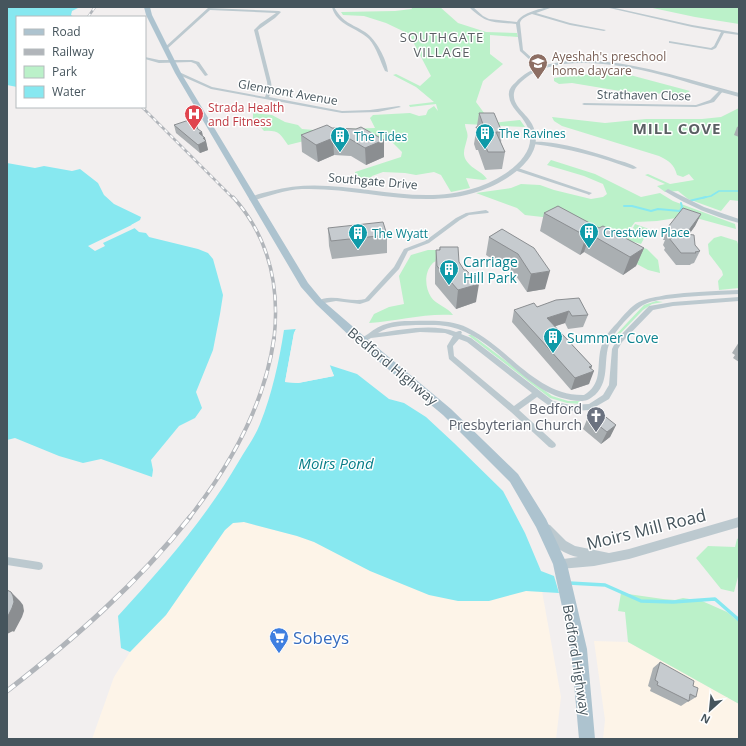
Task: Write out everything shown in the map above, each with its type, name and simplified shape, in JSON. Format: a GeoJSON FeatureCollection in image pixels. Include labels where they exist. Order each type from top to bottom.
{"type":"FeatureCollection","features":[{"type":"Feature","properties":{"kind":"main road","name":"Bedford Highway"},"geometry":{"type":"LineString","coordinates":[[147,7],[149,15],[178,73],[304,285],[319,302],[366,339],[447,412],[514,478],[541,523],[561,570],[579,649],[587,739]]}},
{"type":"Feature","properties":{"kind":"street"},"geometry":{"type":"LineString","coordinates":[[328,7],[333,8],[338,19],[342,22],[363,32],[372,39],[387,71]]}},
{"type":"Feature","properties":{"kind":"street"},"geometry":{"type":"LineString","coordinates":[[471,7],[482,17],[488,20],[518,23]]}},
{"type":"Feature","properties":{"kind":"street"},"geometry":{"type":"LineString","coordinates":[[547,66],[532,60],[521,50],[518,23],[522,18],[532,13],[551,7]]}},
{"type":"Feature","properties":{"kind":"street"},"geometry":{"type":"LineString","coordinates":[[607,7],[723,32],[739,34]]}},
{"type":"Feature","properties":{"kind":"street"},"geometry":{"type":"LineString","coordinates":[[166,48],[209,10],[279,12],[276,16],[259,26],[256,30],[269,82],[270,89],[267,98]]}},
{"type":"Feature","properties":{"kind":"street"},"geometry":{"type":"LineString","coordinates":[[532,13],[570,24],[604,30]]}},
{"type":"Feature","properties":{"kind":"street"},"geometry":{"type":"LineString","coordinates":[[712,49],[715,47],[723,32]]}},
{"type":"Feature","properties":{"kind":"street"},"geometry":{"type":"LineString","coordinates":[[670,42],[712,49],[719,52]]}},
{"type":"Feature","properties":{"kind":"street"},"geometry":{"type":"LineString","coordinates":[[146,58],[157,62],[185,60],[194,62],[200,65],[206,75]]}},
{"type":"Feature","properties":{"kind":"street"},"geometry":{"type":"LineString","coordinates":[[635,168],[586,150],[553,144],[533,143],[533,131],[511,96],[519,81],[527,74],[547,66],[580,61],[621,64],[644,68],[739,95]]}},
{"type":"Feature","properties":{"kind":"street","name":"Glenmont Avenue"},"geometry":{"type":"LineString","coordinates":[[178,73],[211,88],[342,112],[356,113],[386,111],[399,107]]}},
{"type":"Feature","properties":{"kind":"street","name":"Strathaven Close"},"geometry":{"type":"LineString","coordinates":[[584,104],[696,106],[712,101],[721,90]]}},
{"type":"Feature","properties":{"kind":"street","name":"Southgate Drive"},"geometry":{"type":"LineString","coordinates":[[254,202],[272,192],[301,187],[316,187],[390,196],[430,197],[476,190],[492,184],[516,169],[530,151],[533,143]]}},
{"type":"Feature","properties":{"kind":"street"},"geometry":{"type":"LineString","coordinates":[[516,169],[588,193]]}},
{"type":"Feature","properties":{"kind":"street"},"geometry":{"type":"LineString","coordinates":[[668,190],[695,206],[723,217],[739,221]]}},
{"type":"Feature","properties":{"kind":"street"},"geometry":{"type":"LineString","coordinates":[[319,302],[336,299],[360,302],[368,300],[397,268],[406,250],[427,242],[458,219],[468,214],[486,212]]}},
{"type":"Feature","properties":{"kind":"street"},"geometry":{"type":"LineString","coordinates":[[366,339],[379,328],[402,323],[428,322],[450,324],[465,329],[478,336],[544,387],[565,398],[584,398],[594,392],[601,382],[604,346],[609,337],[640,304],[655,298],[739,292]]}},
{"type":"Feature","properties":{"kind":"street"},"geometry":{"type":"LineString","coordinates":[[366,339],[393,332],[434,330],[456,335],[470,340],[551,403],[570,408],[590,406],[606,397],[613,385],[615,349],[619,341],[651,308],[673,304],[739,299]]}},
{"type":"Feature","properties":{"kind":"street"},"geometry":{"type":"LineString","coordinates":[[465,329],[456,335],[450,346],[450,357],[514,410],[552,445]]}},
{"type":"Feature","properties":{"kind":"street"},"geometry":{"type":"LineString","coordinates":[[514,410],[537,393]]}},
{"type":"Feature","properties":{"kind":"street","name":"Moirs Mill Road"},"geometry":{"type":"LineString","coordinates":[[561,570],[660,546],[739,522]]}},
{"type":"Feature","properties":{"kind":"street"},"geometry":{"type":"LineString","coordinates":[[541,523],[562,545],[574,551],[616,557]]}},
{"type":"Feature","properties":{"kind":"street"},"geometry":{"type":"LineString","coordinates":[[7,561],[39,566]]}},
{"type":"Feature","properties":{"kind":"shaded area"},"geometry":{"type":"Polygon","coordinates":[[[244,522],[314,542],[526,591],[542,591],[561,697],[556,739],[92,739],[114,677],[130,652],[166,615],[225,530],[233,523],[244,522]]]}},
{"type":"Feature","properties":{"kind":"shaded area"},"geometry":{"type":"Polygon","coordinates":[[[594,641],[628,642],[739,704],[739,739],[603,739],[605,720],[594,641]]]}},
{"type":"Feature","properties":{"kind":"green space"},"geometry":{"type":"Polygon","coordinates":[[[411,7],[440,7],[458,23],[486,32],[517,33],[518,37],[490,35],[490,54],[503,64],[483,81],[476,102],[493,123],[520,120],[525,127],[465,124],[468,135],[464,152],[465,158],[470,165],[487,179],[466,178],[470,188],[451,192],[441,175],[434,172],[416,175],[383,172],[372,176],[366,184],[355,177],[355,172],[401,157],[402,152],[393,143],[387,140],[362,136],[312,139],[288,145],[276,132],[264,131],[253,118],[253,113],[272,115],[285,122],[298,125],[302,129],[314,130],[375,128],[370,118],[373,115],[410,113],[419,116],[426,115],[428,110],[434,106],[438,111],[436,104],[410,107],[409,105],[434,102],[416,87],[393,75],[396,74],[420,86],[431,76],[409,34],[386,23],[364,16],[343,15],[341,12],[395,11],[412,9],[411,7]]]}},
{"type":"Feature","properties":{"kind":"green space"},"geometry":{"type":"Polygon","coordinates":[[[648,7],[734,7],[739,8],[739,24],[695,17],[648,7]]]}},
{"type":"Feature","properties":{"kind":"green space"},"geometry":{"type":"Polygon","coordinates":[[[596,73],[630,75],[690,91],[686,94],[632,93],[572,83],[559,84],[554,81],[554,78],[596,73]]]}},
{"type":"Feature","properties":{"kind":"green space"},"geometry":{"type":"Polygon","coordinates":[[[739,108],[739,201],[730,200],[721,211],[688,199],[678,191],[665,192],[657,186],[665,184],[645,175],[648,174],[670,184],[694,180],[689,174],[683,177],[677,175],[673,165],[663,158],[562,126],[554,121],[552,117],[605,123],[646,119],[702,119],[721,117],[739,108]]]}},
{"type":"Feature","properties":{"kind":"green space"},"geometry":{"type":"Polygon","coordinates":[[[551,160],[595,174],[641,197],[660,193],[673,201],[735,224],[736,229],[689,216],[657,221],[635,222],[626,234],[625,241],[647,249],[658,260],[660,273],[648,270],[551,218],[525,215],[517,208],[476,193],[511,188],[521,184],[540,185],[591,199],[603,197],[607,194],[603,184],[584,176],[547,165],[551,160]]]}},
{"type":"Feature","properties":{"kind":"green space"},"geometry":{"type":"Polygon","coordinates":[[[635,224],[649,229],[641,244],[627,240],[635,224]]]}},
{"type":"Feature","properties":{"kind":"green space"},"geometry":{"type":"Polygon","coordinates":[[[721,236],[737,241],[739,247],[739,288],[719,290],[718,281],[723,275],[722,271],[709,254],[708,244],[714,238],[721,236]]]}},
{"type":"Feature","properties":{"kind":"green space"},"geometry":{"type":"Polygon","coordinates":[[[428,250],[441,250],[443,258],[433,263],[429,268],[426,280],[429,293],[433,300],[453,315],[422,316],[369,323],[374,314],[389,307],[404,304],[399,276],[411,255],[428,250]]]}},
{"type":"Feature","properties":{"kind":"green space"},"geometry":{"type":"Polygon","coordinates":[[[656,301],[663,302],[652,304],[643,310],[613,341],[610,341],[644,305],[656,301]]]}},
{"type":"Feature","properties":{"kind":"green space"},"geometry":{"type":"Polygon","coordinates":[[[468,335],[472,335],[552,396],[568,401],[580,401],[581,404],[567,403],[550,398],[468,335]]]}},
{"type":"Feature","properties":{"kind":"green space"},"geometry":{"type":"Polygon","coordinates":[[[739,538],[739,573],[734,592],[721,589],[696,558],[708,546],[735,547],[737,539],[739,538]]]}},
{"type":"Feature","properties":{"kind":"green space"},"geometry":{"type":"Polygon","coordinates":[[[621,593],[663,599],[675,600],[683,598],[702,601],[727,612],[739,622],[739,704],[628,642],[625,612],[618,611],[621,593]]]}},
{"type":"Feature","properties":{"kind":"water"},"geometry":{"type":"Polygon","coordinates":[[[7,7],[80,7],[72,11],[71,15],[72,16],[16,16],[16,87],[7,85],[7,7]]]}},
{"type":"Feature","properties":{"kind":"water"},"geometry":{"type":"Polygon","coordinates":[[[7,163],[35,168],[44,166],[72,171],[80,169],[98,183],[104,195],[114,204],[141,217],[140,220],[131,225],[139,232],[146,233],[149,237],[198,249],[208,253],[213,259],[223,295],[213,350],[196,392],[202,408],[195,418],[179,426],[151,460],[153,470],[152,477],[101,459],[83,463],[59,456],[15,438],[7,440],[7,163]]]}},
{"type":"Feature","properties":{"kind":"water","name":"Moirs Pond"},"geometry":{"type":"Polygon","coordinates":[[[296,329],[285,382],[298,383],[334,376],[329,365],[357,374],[389,399],[404,403],[426,417],[503,491],[525,533],[541,571],[554,576],[559,593],[526,591],[489,601],[458,601],[429,595],[370,571],[314,542],[244,522],[233,523],[225,530],[166,615],[130,652],[121,648],[118,616],[183,542],[226,482],[260,424],[275,378],[284,330],[296,329]]]}},
{"type":"Feature","properties":{"kind":"pier"},"geometry":{"type":"Polygon","coordinates":[[[142,220],[135,225],[137,227],[103,243],[105,246],[95,251],[88,246],[142,220]]]}},
{"type":"Feature","properties":{"kind":"pier"},"geometry":{"type":"Polygon","coordinates":[[[296,329],[298,330],[296,333],[287,381],[298,381],[331,375],[327,365],[329,363],[334,376],[298,383],[285,382],[296,329]]]}},
{"type":"Feature","properties":{"kind":"building"},"geometry":{"type":"Polygon","coordinates":[[[479,113],[494,113],[502,132],[496,132],[505,152],[488,152],[476,127],[484,127],[479,113]]]}},
{"type":"Feature","properties":{"kind":"building"},"geometry":{"type":"Polygon","coordinates":[[[192,119],[197,124],[194,126],[202,132],[199,133],[205,138],[203,138],[206,141],[198,145],[174,125],[192,119]]]}},
{"type":"Feature","properties":{"kind":"building"},"geometry":{"type":"Polygon","coordinates":[[[327,125],[332,128],[356,129],[361,127],[384,140],[365,148],[350,139],[333,138],[316,145],[301,135],[327,125]]]}},
{"type":"Feature","properties":{"kind":"building"},"geometry":{"type":"Polygon","coordinates":[[[558,206],[599,228],[603,226],[644,248],[630,257],[590,234],[586,236],[544,213],[558,206]]]}},
{"type":"Feature","properties":{"kind":"building"},"geometry":{"type":"Polygon","coordinates":[[[683,208],[701,214],[686,234],[694,235],[695,245],[700,251],[695,252],[696,253],[681,253],[669,238],[672,238],[668,233],[671,229],[668,227],[683,208]]]}},
{"type":"Feature","properties":{"kind":"building"},"geometry":{"type":"Polygon","coordinates":[[[383,222],[387,235],[331,241],[328,228],[383,222]]]}},
{"type":"Feature","properties":{"kind":"building"},"geometry":{"type":"Polygon","coordinates":[[[502,229],[534,248],[550,271],[531,274],[518,254],[489,237],[502,229]]]}},
{"type":"Feature","properties":{"kind":"building"},"geometry":{"type":"Polygon","coordinates":[[[440,247],[458,247],[459,262],[464,270],[466,270],[479,284],[458,290],[437,266],[436,250],[440,250],[440,247]]]}},
{"type":"Feature","properties":{"kind":"building"},"geometry":{"type":"Polygon","coordinates":[[[579,298],[588,315],[572,316],[569,311],[547,318],[592,366],[589,367],[594,371],[575,378],[514,310],[534,303],[537,307],[556,300],[579,298]]]}},
{"type":"Feature","properties":{"kind":"building"},"geometry":{"type":"Polygon","coordinates":[[[597,410],[616,425],[607,432],[588,417],[597,410]]]}},
{"type":"Feature","properties":{"kind":"building"},"geometry":{"type":"Polygon","coordinates":[[[7,590],[11,592],[14,602],[7,618],[7,590]]]}},
{"type":"Feature","properties":{"kind":"building"},"geometry":{"type":"Polygon","coordinates":[[[660,662],[694,681],[693,686],[698,688],[696,697],[690,694],[689,701],[657,685],[658,682],[655,680],[660,662]]]}},
{"type":"Feature","properties":{"kind":"waterway"},"geometry":{"type":"LineString","coordinates":[[702,198],[711,196],[719,191],[739,191]]}},
{"type":"Feature","properties":{"kind":"waterway"},"geometry":{"type":"LineString","coordinates":[[689,201],[706,197]]}},
{"type":"Feature","properties":{"kind":"waterway"},"geometry":{"type":"LineString","coordinates":[[624,206],[632,206],[651,211],[658,209],[680,211],[682,207],[681,203]]}},
{"type":"Feature","properties":{"kind":"waterway"},"geometry":{"type":"LineString","coordinates":[[569,583],[605,585],[641,601],[673,602],[715,599],[739,620]]}},
{"type":"Feature","properties":{"kind":"railway"},"geometry":{"type":"LineString","coordinates":[[89,16],[95,7]]}},
{"type":"Feature","properties":{"kind":"railway"},"geometry":{"type":"LineString","coordinates":[[143,108],[233,198]]}},
{"type":"Feature","properties":{"kind":"railway"},"geometry":{"type":"LineString","coordinates":[[233,197],[245,212],[255,229],[269,263],[275,300],[274,339]]}},
{"type":"Feature","properties":{"kind":"railway"},"geometry":{"type":"LineString","coordinates":[[189,518],[232,456],[244,433],[263,387],[274,338]]}},
{"type":"Feature","properties":{"kind":"railway"},"geometry":{"type":"LineString","coordinates":[[7,691],[104,610],[170,542],[190,517]]}},
{"type":"Feature","properties":{"kind":"place","name":"Ayeshah's preschool home daycare"},"geometry":{"type":"Point","coordinates":[538,80]}},
{"type":"Feature","properties":{"kind":"place","name":"Strada Health and Fitness"},"geometry":{"type":"Point","coordinates":[194,131]}},
{"type":"Feature","properties":{"kind":"place","name":"The Ravines"},"geometry":{"type":"Point","coordinates":[485,150]}},
{"type":"Feature","properties":{"kind":"place","name":"The Tides"},"geometry":{"type":"Point","coordinates":[340,153]}},
{"type":"Feature","properties":{"kind":"place","name":"Crestview Place"},"geometry":{"type":"Point","coordinates":[589,249]}},
{"type":"Feature","properties":{"kind":"place","name":"The Wyatt"},"geometry":{"type":"Point","coordinates":[358,250]}},
{"type":"Feature","properties":{"kind":"place","name":"Carriage Hill Park"},"geometry":{"type":"Point","coordinates":[449,286]}},
{"type":"Feature","properties":{"kind":"place","name":"Summer Cove"},"geometry":{"type":"Point","coordinates":[553,354]}},
{"type":"Feature","properties":{"kind":"place","name":"Bedford Presbyterian Church"},"geometry":{"type":"Point","coordinates":[596,433]}},
{"type":"Feature","properties":{"kind":"place","name":"Sobeys"},"geometry":{"type":"Point","coordinates":[279,654]}},
{"type":"Feature","properties":{"kind":"district","name":"SOUTHGATE VILLAGE"},"geometry":{"type":"Point","coordinates":[442,44]}},
{"type":"Feature","properties":{"kind":"district","name":"MILL COVE"},"geometry":{"type":"Point","coordinates":[677,128]}}]}
